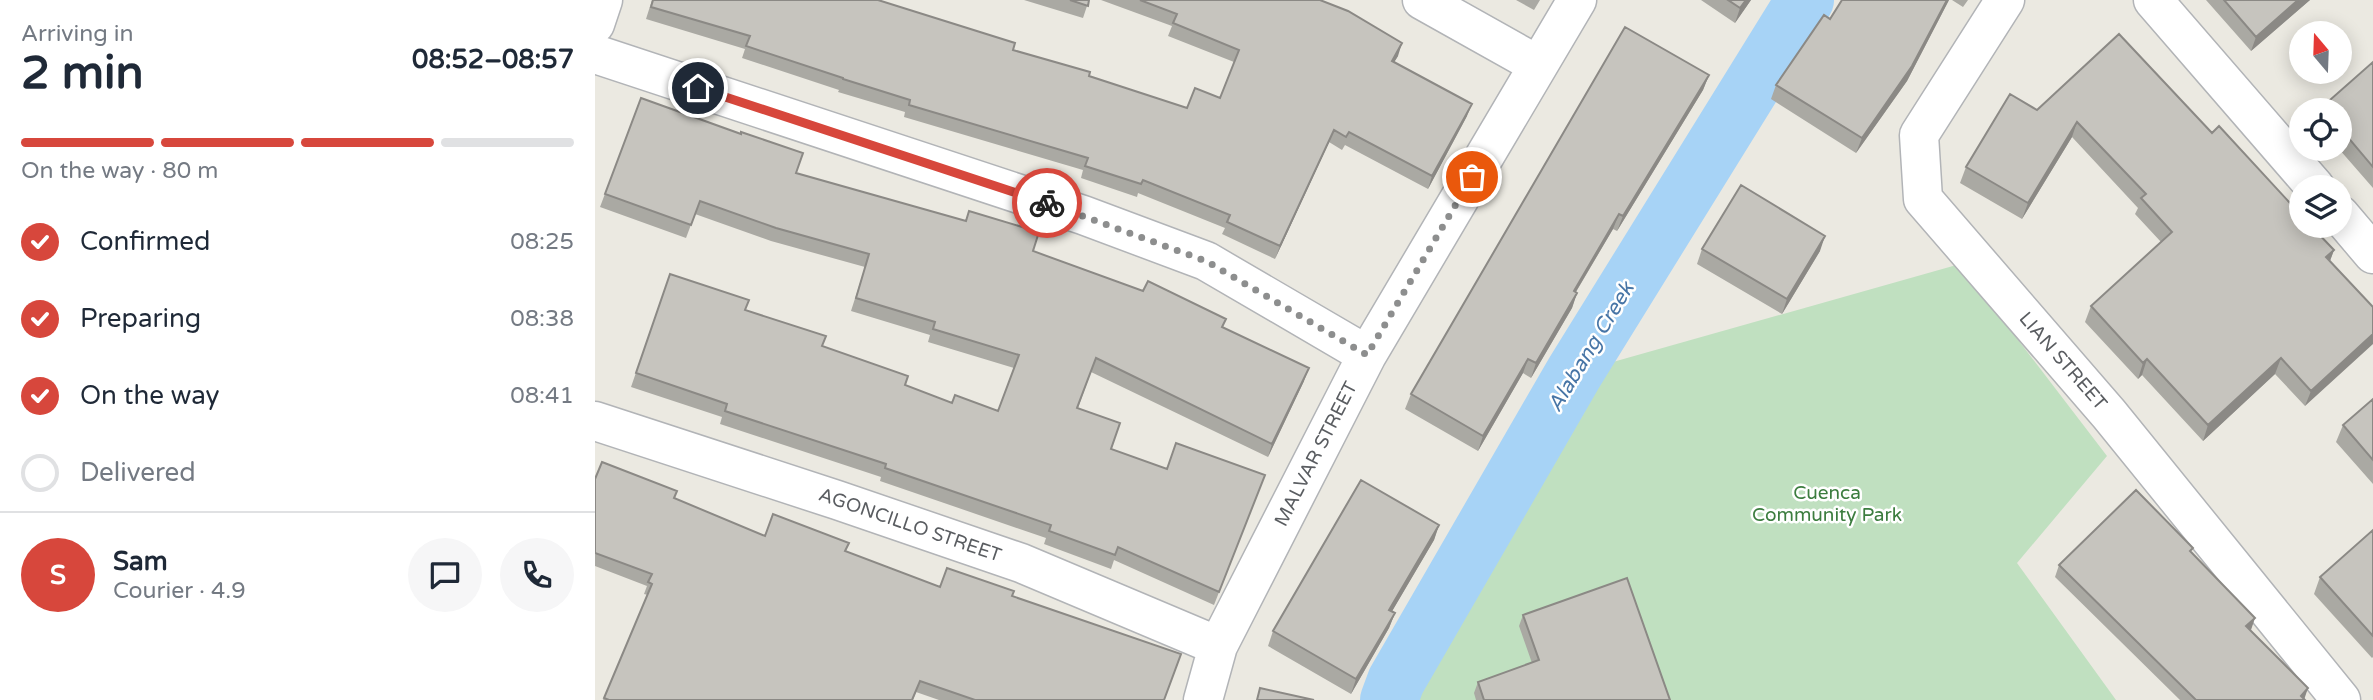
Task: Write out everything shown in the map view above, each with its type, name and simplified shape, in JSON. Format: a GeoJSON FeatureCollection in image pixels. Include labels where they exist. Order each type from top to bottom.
{"type":"FeatureCollection","features":[{"type":"Feature","properties":{"kind":"street"},"geometry":{"type":"LineString","coordinates":[[595,24],[603,0]]}},
{"type":"Feature","properties":{"kind":"street"},"geometry":{"type":"LineString","coordinates":[[1422,0],[1538,65]]}},
{"type":"Feature","properties":{"kind":"street","name":"MALVAR STREET"},"geometry":{"type":"LineString","coordinates":[[1203,700],[1218,646],[1367,355],[1577,0]]}},
{"type":"Feature","properties":{"kind":"street","name":"LIAN STREET"},"geometry":{"type":"LineString","coordinates":[[2005,0],[1919,135],[1923,199],[2109,414],[2341,700]]}},
{"type":"Feature","properties":{"kind":"street"},"geometry":{"type":"LineString","coordinates":[[2153,0],[2305,175]]}},
{"type":"Feature","properties":{"kind":"street"},"geometry":{"type":"LineString","coordinates":[[595,54],[1083,215],[1206,261],[1367,355]]}},
{"type":"Feature","properties":{"kind":"street"},"geometry":{"type":"LineString","coordinates":[[2352,229],[2373,254]]}},
{"type":"Feature","properties":{"kind":"street","name":"AGONCILLO STREET"},"geometry":{"type":"LineString","coordinates":[[595,421],[1021,563],[1218,646]]}},
{"type":"Feature","properties":{"kind":"green space","name":"Cuenca Community Park"},"geometry":{"type":"Polygon","coordinates":[[[1960,264],[2107,456],[2017,563],[2116,700],[1404,700],[1574,373],[1960,264]]]}},
{"type":"Feature","properties":{"kind":"building"},"geometry":{"type":"Polygon","coordinates":[[[653,0],[878,0],[1015,43],[1013,50],[1090,72],[1089,76],[1187,108],[1195,88],[1220,98],[1239,50],[1173,23],[1177,14],[1140,0],[1320,0],[1348,11],[1402,43],[1392,61],[1472,104],[1432,176],[1349,132],[1346,137],[1334,130],[1280,246],[1227,222],[1230,215],[1143,180],[1141,184],[1085,166],[1088,158],[909,105],[910,100],[746,46],[750,36],[651,7],[653,0]]]}},
{"type":"Feature","properties":{"kind":"building"},"geometry":{"type":"Polygon","coordinates":[[[1070,0],[1089,0],[1088,6],[1070,0]]]}},
{"type":"Feature","properties":{"kind":"building"},"geometry":{"type":"Polygon","coordinates":[[[1728,0],[1746,0],[1740,8],[1728,0]]]}},
{"type":"Feature","properties":{"kind":"building"},"geometry":{"type":"Polygon","coordinates":[[[1842,0],[1947,0],[1912,66],[1862,138],[1776,85],[1824,15],[1830,19],[1842,0]]]}},
{"type":"Feature","properties":{"kind":"building"},"geometry":{"type":"Polygon","coordinates":[[[2224,0],[2298,0],[2256,37],[2224,0]]]}},
{"type":"Feature","properties":{"kind":"building"},"geometry":{"type":"Polygon","coordinates":[[[1625,27],[1709,75],[1623,216],[1619,214],[1536,363],[1528,359],[1483,436],[1411,394],[1625,27]]]}},
{"type":"Feature","properties":{"kind":"building"},"geometry":{"type":"Polygon","coordinates":[[[2119,34],[2212,133],[2219,126],[2289,202],[2289,238],[2322,238],[2334,250],[2326,257],[2373,307],[2373,334],[2311,391],[2281,358],[2208,425],[2147,359],[2143,363],[2091,306],[2172,232],[2141,198],[2146,194],[2077,122],[2028,203],[1966,167],[2010,94],[2037,110],[2119,34]]]}},
{"type":"Feature","properties":{"kind":"building"},"geometry":{"type":"Polygon","coordinates":[[[2373,62],[2373,167],[2352,142],[2352,98],[2332,98],[2348,84],[2352,84],[2352,81],[2373,62]]]}},
{"type":"Feature","properties":{"kind":"building"},"geometry":{"type":"Polygon","coordinates":[[[641,98],[803,153],[796,173],[966,221],[969,211],[1039,232],[1033,251],[1143,291],[1148,281],[1226,319],[1222,327],[1309,368],[1272,444],[1096,358],[1077,408],[1120,423],[1111,449],[1167,469],[1176,443],[1265,475],[1219,592],[1118,547],[1115,555],[1049,531],[1051,525],[885,468],[886,464],[725,411],[727,404],[636,373],[670,274],[749,300],[745,310],[826,336],[822,346],[908,376],[905,385],[952,403],[955,395],[998,411],[1019,355],[933,329],[935,322],[856,298],[869,254],[776,228],[700,201],[691,225],[605,194],[641,98]]]}},
{"type":"Feature","properties":{"kind":"building"},"geometry":{"type":"Polygon","coordinates":[[[1741,185],[1825,236],[1787,299],[1702,249],[1741,185]]]}},
{"type":"Feature","properties":{"kind":"building"},"geometry":{"type":"Polygon","coordinates":[[[2373,399],[2373,460],[2343,425],[2373,399]]]}},
{"type":"Feature","properties":{"kind":"building"},"geometry":{"type":"Polygon","coordinates":[[[602,462],[677,491],[674,498],[765,536],[773,514],[849,543],[845,551],[940,587],[947,568],[1014,591],[1012,596],[1181,654],[1164,700],[975,700],[920,681],[912,700],[604,698],[652,584],[648,582],[652,574],[595,553],[595,479],[602,462]]]}},
{"type":"Feature","properties":{"kind":"building"},"geometry":{"type":"Polygon","coordinates":[[[1361,480],[1439,525],[1389,610],[1395,613],[1356,679],[1273,631],[1361,480]]]}},
{"type":"Feature","properties":{"kind":"building"},"geometry":{"type":"Polygon","coordinates":[[[2136,490],[2193,548],[2190,551],[2255,618],[2246,626],[2308,688],[2301,696],[2305,700],[2196,700],[2059,565],[2136,490]]]}},
{"type":"Feature","properties":{"kind":"building"},"geometry":{"type":"Polygon","coordinates":[[[2373,530],[2373,636],[2320,577],[2373,530]]]}},
{"type":"Feature","properties":{"kind":"building"},"geometry":{"type":"Polygon","coordinates":[[[1627,578],[1670,700],[1484,700],[1478,682],[1539,660],[1523,615],[1627,578]]]}},
{"type":"Feature","properties":{"kind":"building"},"geometry":{"type":"Polygon","coordinates":[[[1260,688],[1314,700],[1257,700],[1260,688]]]}},
{"type":"Feature","properties":{"kind":"waterway","name":"Alabang Creek"},"geometry":{"type":"LineString","coordinates":[[1389,700],[1396,681],[1574,373],[1805,0]]}},
{"type":"Feature","properties":{"kind":"way so far"},"geometry":{"type":"LineString","coordinates":[[1047,203],[1206,261],[1367,355],[1472,177]]}},
{"type":"Feature","properties":{"kind":"route"},"geometry":{"type":"LineString","coordinates":[[698,88],[1047,203]]}}]}
